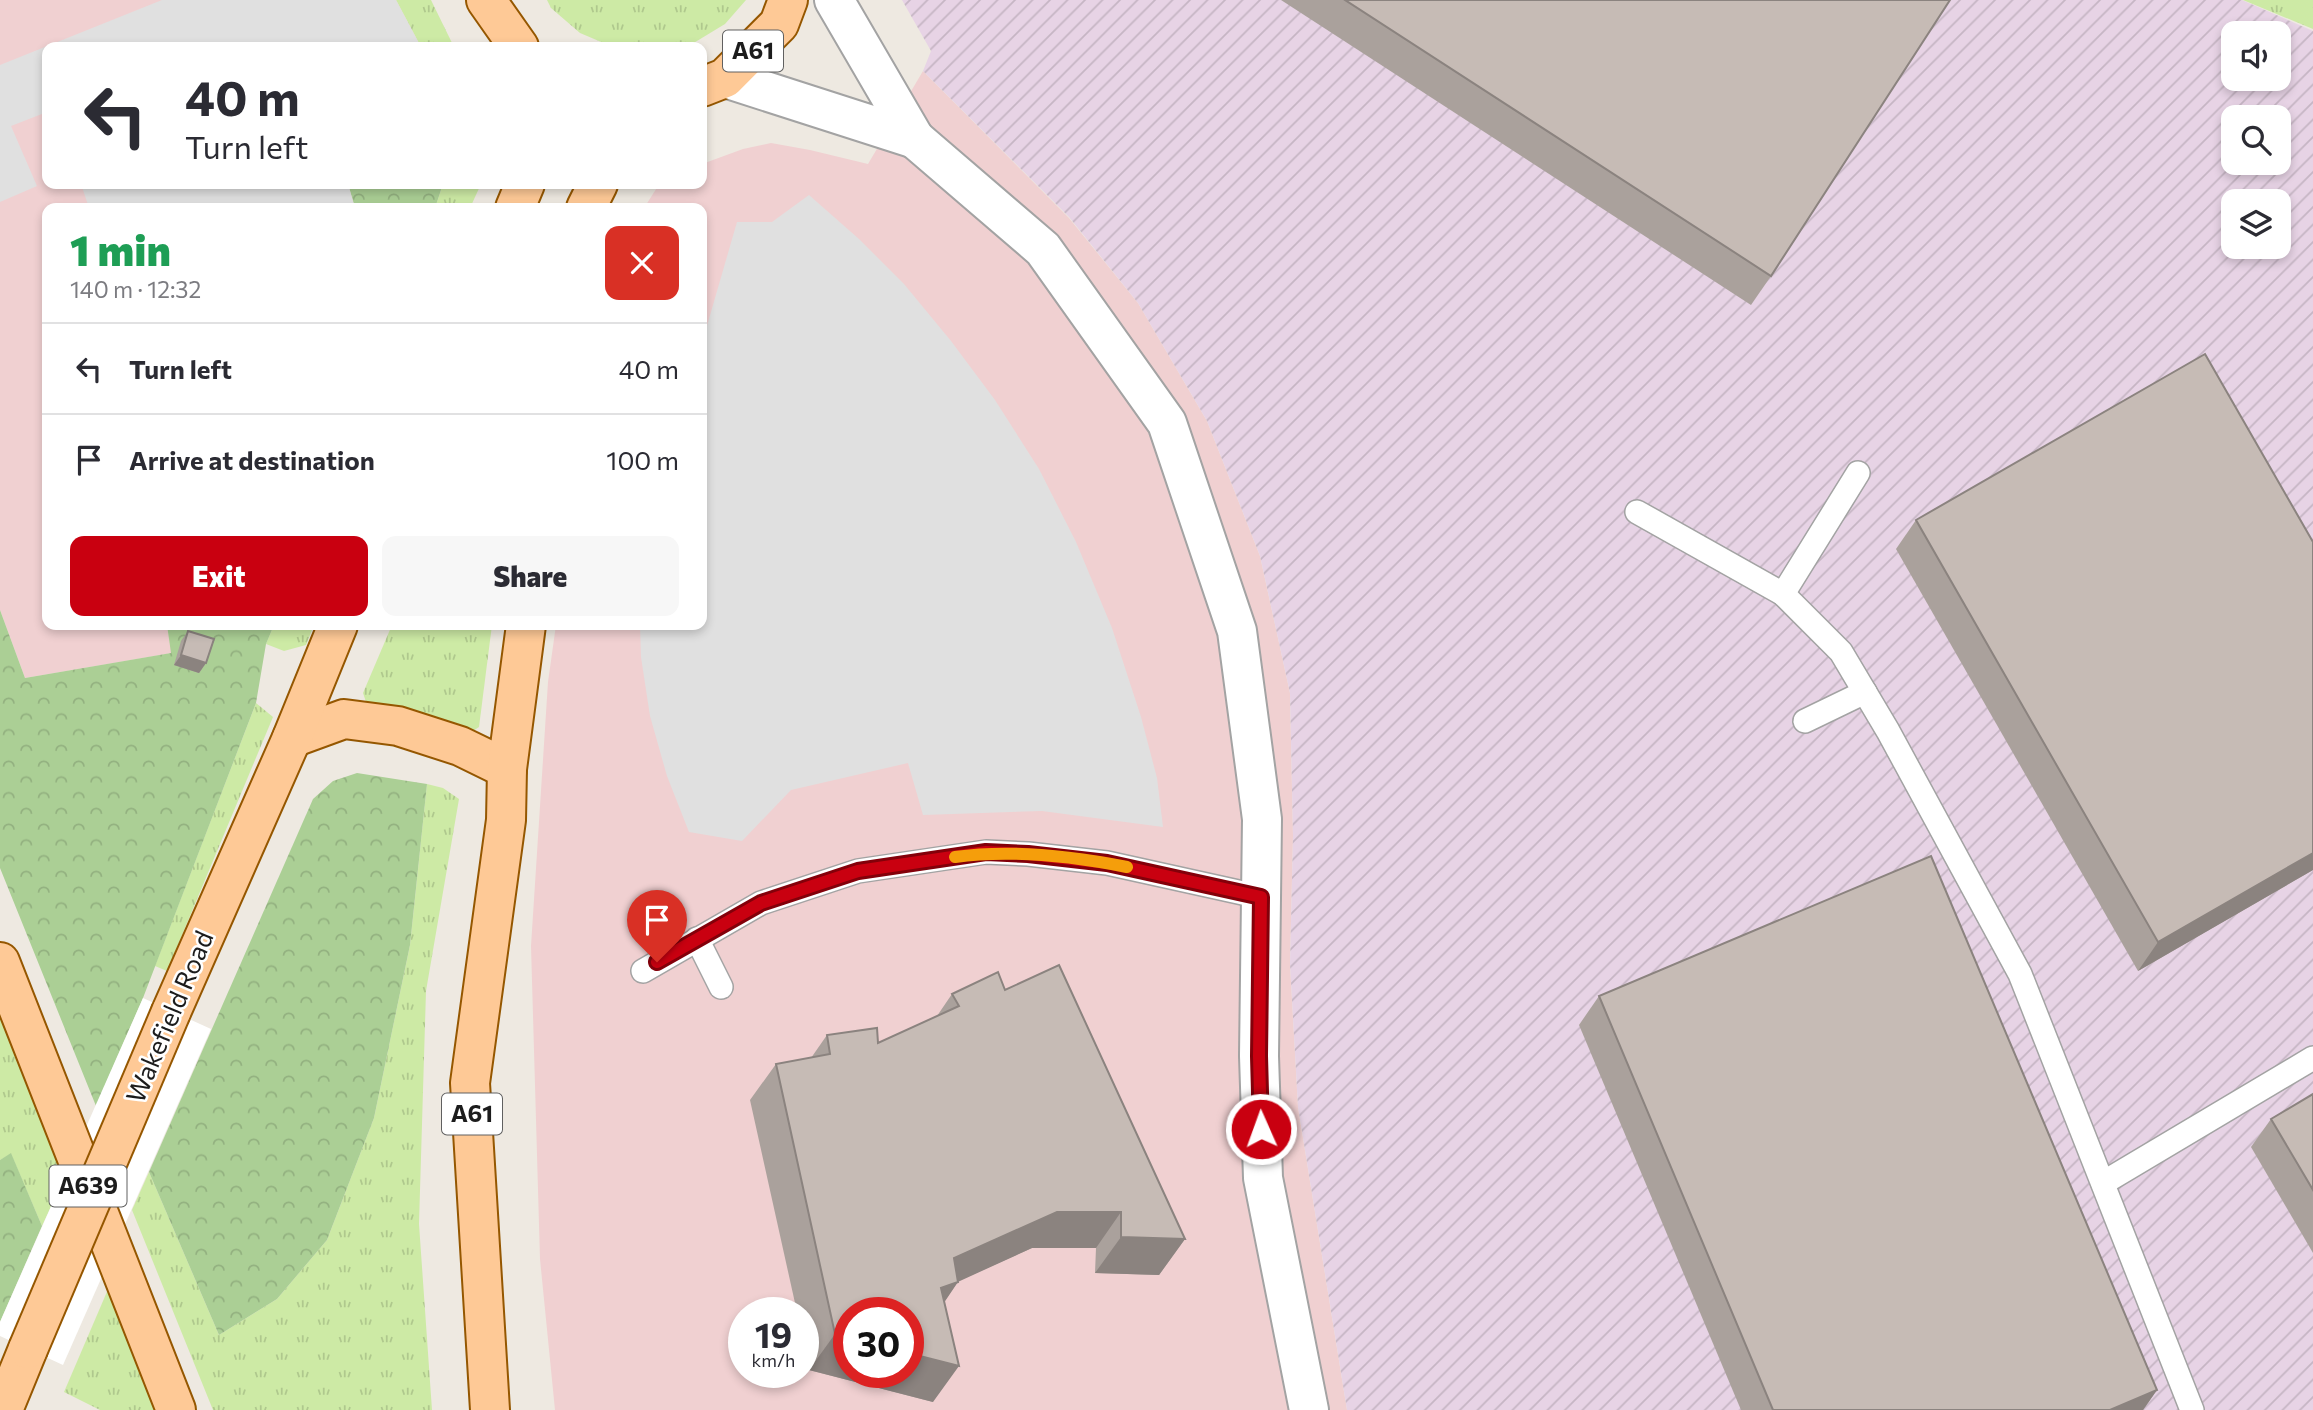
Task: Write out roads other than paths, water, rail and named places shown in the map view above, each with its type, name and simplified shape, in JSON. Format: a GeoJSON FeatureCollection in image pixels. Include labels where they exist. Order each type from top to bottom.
{"type":"FeatureCollection","features":[{"type":"Feature","properties":{"kind":"main road"},"geometry":{"type":"LineString","coordinates":[[486,0],[515,42]]}},
{"type":"Feature","properties":{"kind":"main road","name":"A61"},"geometry":{"type":"LineString","coordinates":[[713,82],[779,24],[788,0]]}},
{"type":"Feature","properties":{"kind":"main road","name":"Wakefield Road"},"geometry":{"type":"LineString","coordinates":[[3,1410],[336,630]]}},
{"type":"Feature","properties":{"kind":"main road","name":"A61"},"geometry":{"type":"LineString","coordinates":[[490,1410],[470,1083],[506,820],[507,769],[525,630]]}},
{"type":"Feature","properties":{"kind":"main road"},"geometry":{"type":"LineString","coordinates":[[292,738],[344,719],[398,726],[460,746],[507,769]]}},
{"type":"Feature","properties":{"kind":"main road","name":"A639"},"geometry":{"type":"LineString","coordinates":[[0,962],[176,1410]]}},
{"type":"Feature","properties":{"kind":"street"},"geometry":{"type":"LineString","coordinates":[[834,0],[915,139],[1043,250],[1167,423],[1237,631],[1262,819],[1259,1056],[1263,1178],[1308,1410]]}},
{"type":"Feature","properties":{"kind":"street"},"geometry":{"type":"LineString","coordinates":[[713,82],[915,139]]}},
{"type":"Feature","properties":{"kind":"lane"},"geometry":{"type":"LineString","coordinates":[[1783,594],[1858,473]]}},
{"type":"Feature","properties":{"kind":"lane"},"geometry":{"type":"LineString","coordinates":[[1637,512],[1783,594],[1841,652],[1888,731],[2020,974],[2192,1410]]}},
{"type":"Feature","properties":{"kind":"lane"},"geometry":{"type":"LineString","coordinates":[[1805,722],[1865,692]]}},
{"type":"Feature","properties":{"kind":"lane"},"geometry":{"type":"LineString","coordinates":[[643,971],[761,903],[858,871],[986,852],[1107,863],[1261,897]]}},
{"type":"Feature","properties":{"kind":"lane"},"geometry":{"type":"LineString","coordinates":[[697,939],[720,987]]}},
{"type":"Feature","properties":{"kind":"lane"},"geometry":{"type":"LineString","coordinates":[[2103,1183],[2313,1058]]}}]}
